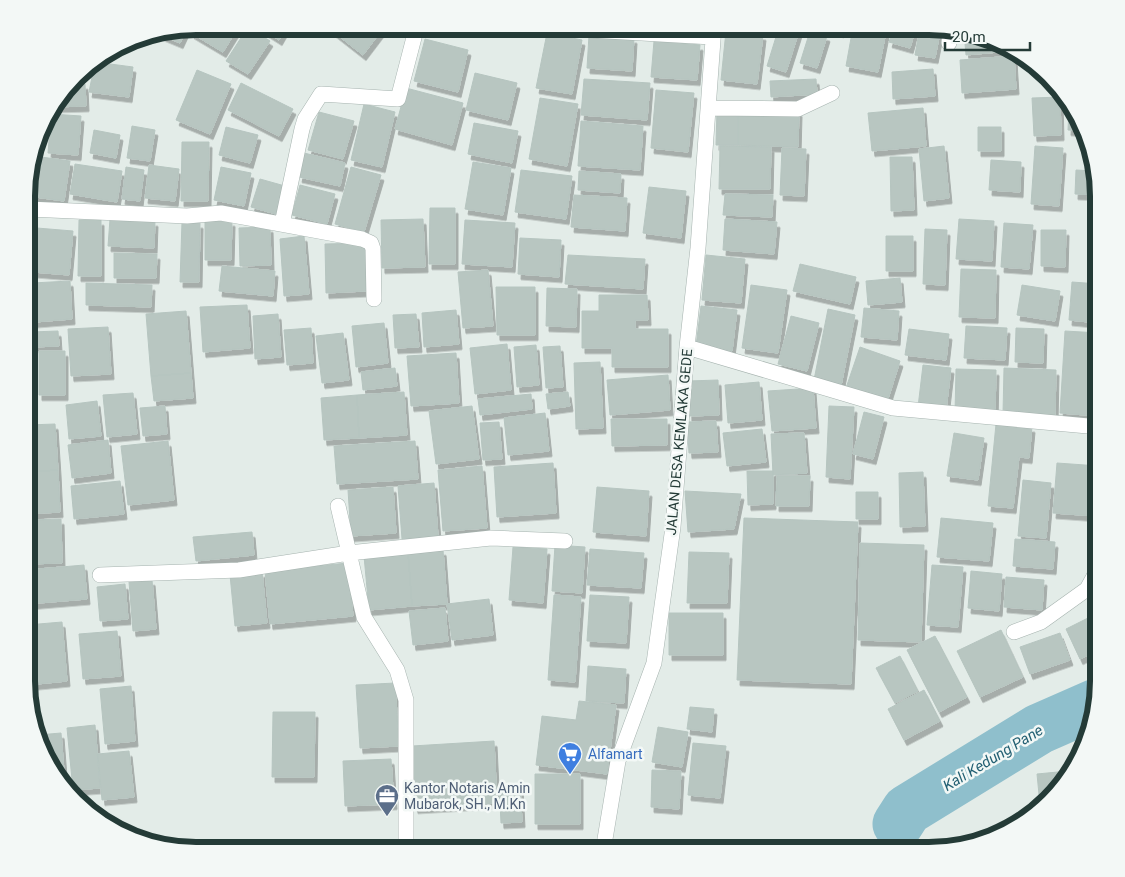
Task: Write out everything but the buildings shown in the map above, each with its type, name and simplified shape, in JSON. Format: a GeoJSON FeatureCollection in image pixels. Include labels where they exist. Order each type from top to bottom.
{"type":"FeatureCollection","features":[{"type":"Feature","properties":{"kind":"street"},"geometry":{"type":"LineString","coordinates":[[282,224],[302,129],[305,119],[321,94],[398,99],[415,35]]}},
{"type":"Feature","properties":{"kind":"street","name":"JALAN DESA KEMLAKA GEDE"},"geometry":{"type":"LineString","coordinates":[[604,842],[618,761],[654,663],[673,526],[687,347],[698,248],[713,35]]}},
{"type":"Feature","properties":{"kind":"street"},"geometry":{"type":"LineString","coordinates":[[708,108],[798,109],[832,92]]}},
{"type":"Feature","properties":{"kind":"street"},"geometry":{"type":"LineString","coordinates":[[35,209],[187,216],[221,212],[362,239],[371,243],[374,256],[374,299]]}},
{"type":"Feature","properties":{"kind":"street"},"geometry":{"type":"LineString","coordinates":[[687,347],[893,408],[1090,426]]}},
{"type":"Feature","properties":{"kind":"street"},"geometry":{"type":"LineString","coordinates":[[338,506],[364,617],[397,670],[406,700],[406,842]]}},
{"type":"Feature","properties":{"kind":"street"},"geometry":{"type":"LineString","coordinates":[[100,575],[239,570],[349,552],[490,538],[565,541]]}},
{"type":"Feature","properties":{"kind":"street"},"geometry":{"type":"LineString","coordinates":[[1014,632],[1041,622],[1087,589],[1090,584]]}},
{"type":"Feature","properties":{"kind":"waterway","name":"Kali Kedung Pane"},"geometry":{"type":"LineString","coordinates":[[898,824],[907,810],[1039,729],[1088,708]]}},
{"type":"Feature","properties":{"kind":"place","name":"Alfamart"},"geometry":{"type":"Point","coordinates":[570,775]}},
{"type":"Feature","properties":{"kind":"place","name":"Kantor Notaris Amin Mubarok, SH., M.Kn"},"geometry":{"type":"Point","coordinates":[387,817]}}]}
